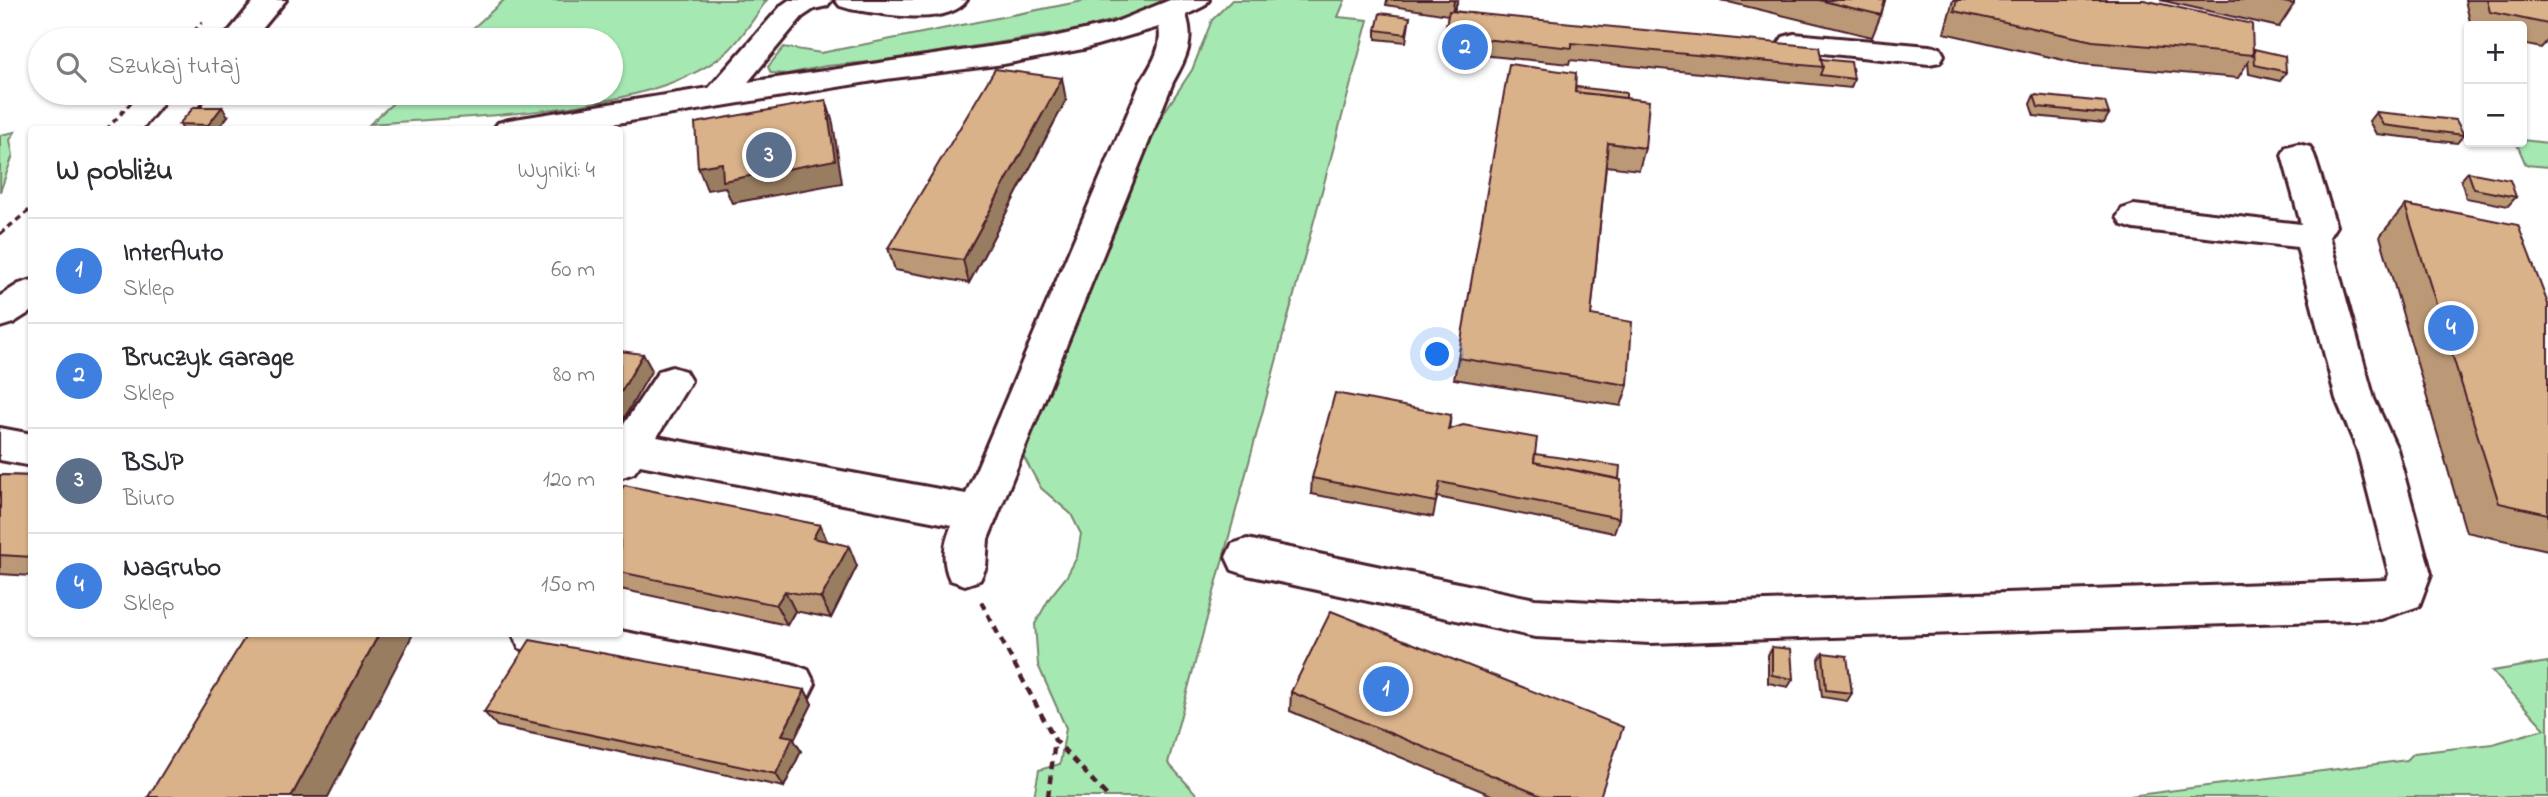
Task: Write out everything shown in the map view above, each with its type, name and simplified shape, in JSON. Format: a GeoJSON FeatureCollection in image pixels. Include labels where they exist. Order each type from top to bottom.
{"type":"FeatureCollection","features":[{"type":"Feature","properties":{"kind":"lane"},"geometry":{"type":"LineString","coordinates":[[247,28],[271,0]]}},
{"type":"Feature","properties":{"kind":"lane"},"geometry":{"type":"LineString","coordinates":[[720,95],[792,11],[804,3],[817,0]]}},
{"type":"Feature","properties":{"kind":"lane"},"geometry":{"type":"LineString","coordinates":[[850,0],[902,8],[929,8],[952,0]]}},
{"type":"Feature","properties":{"kind":"lane"},"geometry":{"type":"LineString","coordinates":[[536,126],[720,95],[1040,47],[1130,28],[1182,6]]}},
{"type":"Feature","properties":{"kind":"lane"},"geometry":{"type":"LineString","coordinates":[[965,567],[967,539],[1157,82],[1175,49],[1176,29],[1182,6]]}},
{"type":"Feature","properties":{"kind":"lane"},"geometry":{"type":"LineString","coordinates":[[1794,43],[1929,55]]}},
{"type":"Feature","properties":{"kind":"lane"},"geometry":{"type":"LineString","coordinates":[[164,126],[182,105]]}},
{"type":"Feature","properties":{"kind":"lane"},"geometry":{"type":"LineString","coordinates":[[1247,558],[1535,618],[1650,624],[2381,600],[2404,593],[2410,574],[2377,449],[2355,399],[2312,237],[2319,226],[2298,155]]}},
{"type":"Feature","properties":{"kind":"lane"},"geometry":{"type":"LineString","coordinates":[[2134,216],[2312,237]]}},
{"type":"Feature","properties":{"kind":"lane"},"geometry":{"type":"LineString","coordinates":[[0,314],[28,296]]}},
{"type":"Feature","properties":{"kind":"lane"},"geometry":{"type":"LineString","coordinates":[[672,381],[624,455],[979,513]]}},
{"type":"Feature","properties":{"kind":"lane"},"geometry":{"type":"LineString","coordinates":[[0,444],[28,449]]}},
{"type":"Feature","properties":{"kind":"lane"},"geometry":{"type":"LineString","coordinates":[[550,637],[792,684]]}},
{"type":"Feature","properties":{"kind":"path"},"geometry":{"type":"LineString","coordinates":[[110,126],[129,105]]}},
{"type":"Feature","properties":{"kind":"path"},"geometry":{"type":"LineString","coordinates":[[0,234],[28,211]]}},
{"type":"Feature","properties":{"kind":"path"},"geometry":{"type":"LineString","coordinates":[[965,567],[1055,740],[1108,797]]}},
{"type":"Feature","properties":{"kind":"path"},"geometry":{"type":"LineString","coordinates":[[1048,797],[1055,740]]}},
{"type":"Feature","properties":{"kind":"green space"},"geometry":{"type":"Polygon","coordinates":[[[504,0],[767,0],[728,51],[696,72],[655,88],[623,96],[623,28],[473,28],[504,0]]]}},
{"type":"Feature","properties":{"kind":"green space"},"geometry":{"type":"Polygon","coordinates":[[[1088,0],[1174,0],[1156,8],[1078,30],[787,74],[771,73],[768,67],[784,47],[821,53],[1088,0]]]}},
{"type":"Feature","properties":{"kind":"green space"},"geometry":{"type":"Polygon","coordinates":[[[1232,0],[1345,0],[1338,17],[1368,20],[1168,763],[1199,797],[1034,797],[1039,770],[1060,764],[1066,728],[1038,665],[1035,624],[1077,557],[1081,534],[1071,514],[1041,488],[1022,454],[1056,359],[1159,120],[1192,70],[1212,20],[1232,0]]]}},
{"type":"Feature","properties":{"kind":"green space"},"geometry":{"type":"Polygon","coordinates":[[[391,105],[577,105],[506,114],[370,124],[391,105]]]}},
{"type":"Feature","properties":{"kind":"green space"},"geometry":{"type":"Polygon","coordinates":[[[15,132],[10,140],[13,155],[0,192],[0,135],[15,132]]]}},
{"type":"Feature","properties":{"kind":"green space"},"geometry":{"type":"Polygon","coordinates":[[[2527,141],[2548,143],[2548,167],[2526,165],[2518,147],[2527,147],[2527,141]]]}},
{"type":"Feature","properties":{"kind":"green space"},"geometry":{"type":"Polygon","coordinates":[[[2548,662],[2548,797],[2122,797],[2407,760],[2414,753],[2493,744],[2545,729],[2492,671],[2548,662]]]}},
{"type":"Feature","properties":{"kind":"building"},"geometry":{"type":"Polygon","coordinates":[[[1819,0],[1885,0],[1881,15],[1819,0]]]}},
{"type":"Feature","properties":{"kind":"building"},"geometry":{"type":"Polygon","coordinates":[[[1957,0],[2144,0],[2252,24],[2253,55],[2093,41],[1954,11],[1957,0]]]}},
{"type":"Feature","properties":{"kind":"building"},"geometry":{"type":"Polygon","coordinates":[[[2273,0],[2294,0],[2294,4],[2273,0]]]}},
{"type":"Feature","properties":{"kind":"building"},"geometry":{"type":"Polygon","coordinates":[[[2487,0],[2548,0],[2548,24],[2490,12],[2487,0]]]}},
{"type":"Feature","properties":{"kind":"building"},"geometry":{"type":"Polygon","coordinates":[[[1449,11],[1819,47],[1823,67],[1572,43],[1572,48],[1444,35],[1449,11]]]}},
{"type":"Feature","properties":{"kind":"building"},"geometry":{"type":"Polygon","coordinates":[[[1380,13],[1410,17],[1406,34],[1376,30],[1380,13]]]}},
{"type":"Feature","properties":{"kind":"building"},"geometry":{"type":"Polygon","coordinates":[[[2254,49],[2285,56],[2286,72],[2255,65],[2254,49]]]}},
{"type":"Feature","properties":{"kind":"building"},"geometry":{"type":"Polygon","coordinates":[[[1821,59],[1851,62],[1854,79],[1820,75],[1823,67],[1821,59]]]}},
{"type":"Feature","properties":{"kind":"building"},"geometry":{"type":"Polygon","coordinates":[[[1509,64],[1576,73],[1575,92],[1649,101],[1645,148],[1608,143],[1591,315],[1632,322],[1628,385],[1458,358],[1509,64]]]}},
{"type":"Feature","properties":{"kind":"building"},"geometry":{"type":"Polygon","coordinates":[[[995,69],[1062,78],[963,260],[888,248],[995,69]]]}},
{"type":"Feature","properties":{"kind":"building"},"geometry":{"type":"Polygon","coordinates":[[[1576,87],[1626,93],[1626,98],[1575,92],[1576,87]]]}},
{"type":"Feature","properties":{"kind":"building"},"geometry":{"type":"Polygon","coordinates":[[[2034,95],[2105,102],[2109,114],[2038,107],[2034,95]]]}},
{"type":"Feature","properties":{"kind":"building"},"geometry":{"type":"Polygon","coordinates":[[[826,100],[835,160],[723,181],[722,163],[698,167],[695,123],[826,100]]]}},
{"type":"Feature","properties":{"kind":"building"},"geometry":{"type":"Polygon","coordinates":[[[194,107],[222,107],[208,125],[179,124],[194,107]]]}},
{"type":"Feature","properties":{"kind":"building"},"geometry":{"type":"Polygon","coordinates":[[[2376,112],[2456,120],[2464,135],[2383,125],[2376,112]]]}},
{"type":"Feature","properties":{"kind":"building"},"geometry":{"type":"Polygon","coordinates":[[[2468,172],[2510,180],[2516,197],[2474,189],[2468,172]]]}},
{"type":"Feature","properties":{"kind":"building"},"geometry":{"type":"Polygon","coordinates":[[[2405,205],[2518,225],[2548,304],[2548,514],[2499,503],[2405,205]]]}},
{"type":"Feature","properties":{"kind":"building"},"geometry":{"type":"Polygon","coordinates":[[[623,351],[643,354],[623,389],[623,351]]]}},
{"type":"Feature","properties":{"kind":"building"},"geometry":{"type":"Polygon","coordinates":[[[1335,393],[1451,415],[1448,430],[1463,425],[1537,438],[1534,462],[1621,480],[1619,518],[1440,482],[1436,502],[1312,478],[1335,393]]]}},
{"type":"Feature","properties":{"kind":"building"},"geometry":{"type":"Polygon","coordinates":[[[1535,454],[1620,466],[1619,479],[1534,462],[1535,454]]]}},
{"type":"Feature","properties":{"kind":"building"},"geometry":{"type":"Polygon","coordinates":[[[0,475],[28,476],[28,557],[0,555],[0,475]]]}},
{"type":"Feature","properties":{"kind":"building"},"geometry":{"type":"Polygon","coordinates":[[[623,487],[820,525],[813,538],[849,546],[821,598],[785,591],[776,605],[623,573],[623,487]]]}},
{"type":"Feature","properties":{"kind":"building"},"geometry":{"type":"Polygon","coordinates":[[[1331,611],[1623,727],[1600,797],[1544,797],[1291,692],[1331,611]]]}},
{"type":"Feature","properties":{"kind":"building"},"geometry":{"type":"Polygon","coordinates":[[[245,637],[377,637],[291,797],[148,797],[245,637]]]}},
{"type":"Feature","properties":{"kind":"building"},"geometry":{"type":"Polygon","coordinates":[[[530,640],[805,690],[782,735],[793,737],[776,774],[484,712],[530,640]]]}},
{"type":"Feature","properties":{"kind":"building"},"geometry":{"type":"Polygon","coordinates":[[[1772,647],[1791,649],[1793,679],[1772,675],[1772,647]]]}},
{"type":"Feature","properties":{"kind":"building"},"geometry":{"type":"Polygon","coordinates":[[[1823,653],[1847,656],[1852,693],[1826,690],[1823,653]]]}},
{"type":"Feature","properties":{"kind":"place","name":"Bruczyk Garage"},"geometry":{"type":"Point","coordinates":[1465,47]}},
{"type":"Feature","properties":{"kind":"place","name":"BSJP"},"geometry":{"type":"Point","coordinates":[769,155]}},
{"type":"Feature","properties":{"kind":"place","name":"NaGrubo"},"geometry":{"type":"Point","coordinates":[2451,328]}},
{"type":"Feature","properties":{"kind":"place","name":"InterAuto"},"geometry":{"type":"Point","coordinates":[1386,689]}}]}
